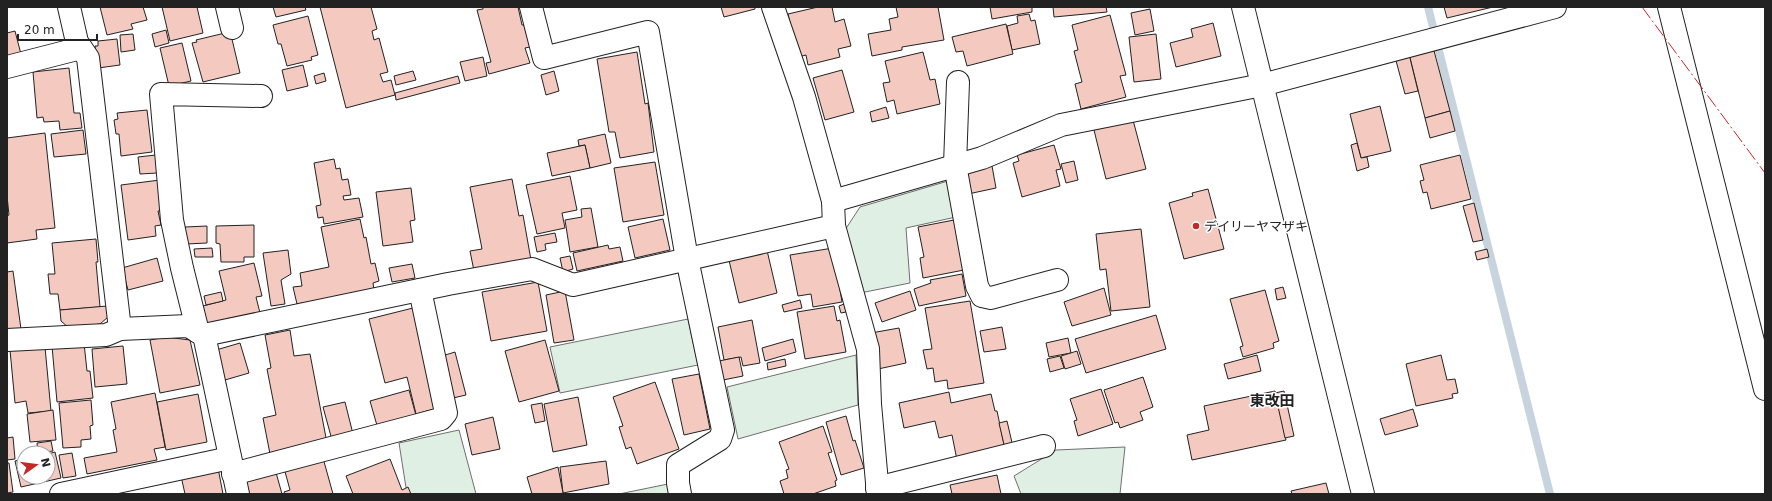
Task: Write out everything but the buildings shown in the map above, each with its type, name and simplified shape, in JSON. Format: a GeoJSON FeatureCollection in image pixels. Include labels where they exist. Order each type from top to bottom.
{"type":"FeatureCollection","features":[{"type":"Feature","properties":{"kind":"street"},"geometry":{"type":"LineString","coordinates":[[69,7],[77,42],[88,58],[120,329]]}},
{"type":"Feature","properties":{"kind":"street"},"geometry":{"type":"LineString","coordinates":[[531,7],[544,58],[648,32],[687,259],[723,430],[720,439],[678,465],[678,484],[680,494]]}},
{"type":"Feature","properties":{"kind":"street"},"geometry":{"type":"LineString","coordinates":[[773,7],[804,97],[833,201],[834,226],[868,349],[870,404],[878,491],[1044,446]]}},
{"type":"Feature","properties":{"kind":"street"},"geometry":{"type":"LineString","coordinates":[[1243,7],[1363,494]]}},
{"type":"Feature","properties":{"kind":"street"},"geometry":{"type":"LineString","coordinates":[[833,201],[982,158],[1061,125],[1262,85],[1554,7]]}},
{"type":"Feature","properties":{"kind":"street"},"geometry":{"type":"LineString","coordinates":[[1669,7],[1765,389]]}},
{"type":"Feature","properties":{"kind":"street"},"geometry":{"type":"LineString","coordinates":[[7,67],[81,48]]}},
{"type":"Feature","properties":{"kind":"street"},"geometry":{"type":"LineString","coordinates":[[958,82],[955,166],[977,286],[982,296],[991,298],[1057,280]]}},
{"type":"Feature","properties":{"kind":"street"},"geometry":{"type":"LineString","coordinates":[[234,475],[201,334],[182,268],[172,220],[161,94],[261,96]]}},
{"type":"Feature","properties":{"kind":"street"},"geometry":{"type":"LineString","coordinates":[[7,340],[106,335],[120,329],[188,326],[201,334],[532,269],[573,285],[834,226]]}},
{"type":"Feature","properties":{"kind":"street"},"geometry":{"type":"LineString","coordinates":[[61,494],[234,475],[441,419],[446,413],[420,290]]}},
{"type":"Feature","properties":{"kind":"green space"},"geometry":{"type":"Polygon","coordinates":[[[948,181],[956,217],[906,228],[910,283],[860,293],[845,230],[860,207],[948,181]]]}},
{"type":"Feature","properties":{"kind":"green space"},"geometry":{"type":"Polygon","coordinates":[[[688,319],[698,365],[560,393],[550,347],[688,319]]]}},
{"type":"Feature","properties":{"kind":"green space"},"geometry":{"type":"Polygon","coordinates":[[[856,355],[858,405],[738,439],[727,387],[856,355]]]}},
{"type":"Feature","properties":{"kind":"green space"},"geometry":{"type":"Polygon","coordinates":[[[459,430],[476,494],[407,494],[399,443],[459,430]]]}},
{"type":"Feature","properties":{"kind":"green space"},"geometry":{"type":"Polygon","coordinates":[[[1125,447],[1120,494],[1021,494],[1014,476],[1056,450],[1125,447]]]}},
{"type":"Feature","properties":{"kind":"green space"},"geometry":{"type":"Polygon","coordinates":[[[668,484],[670,494],[619,494],[668,484]]]}},
{"type":"Feature","properties":{"kind":"waterway"},"geometry":{"type":"LineString","coordinates":[[1428,7],[1550,494]]}},
{"type":"Feature","properties":{"kind":"power"},"geometry":{"type":"LineString","coordinates":[[1642,7],[1765,173]]}},
{"type":"Feature","properties":{"kind":"place","name":"デイリーヤマザキ"},"geometry":{"type":"Point","coordinates":[1196,226]}},
{"type":"Feature","properties":{"kind":"district","name":"東改田"},"geometry":{"type":"Point","coordinates":[1272,401]}}]}
